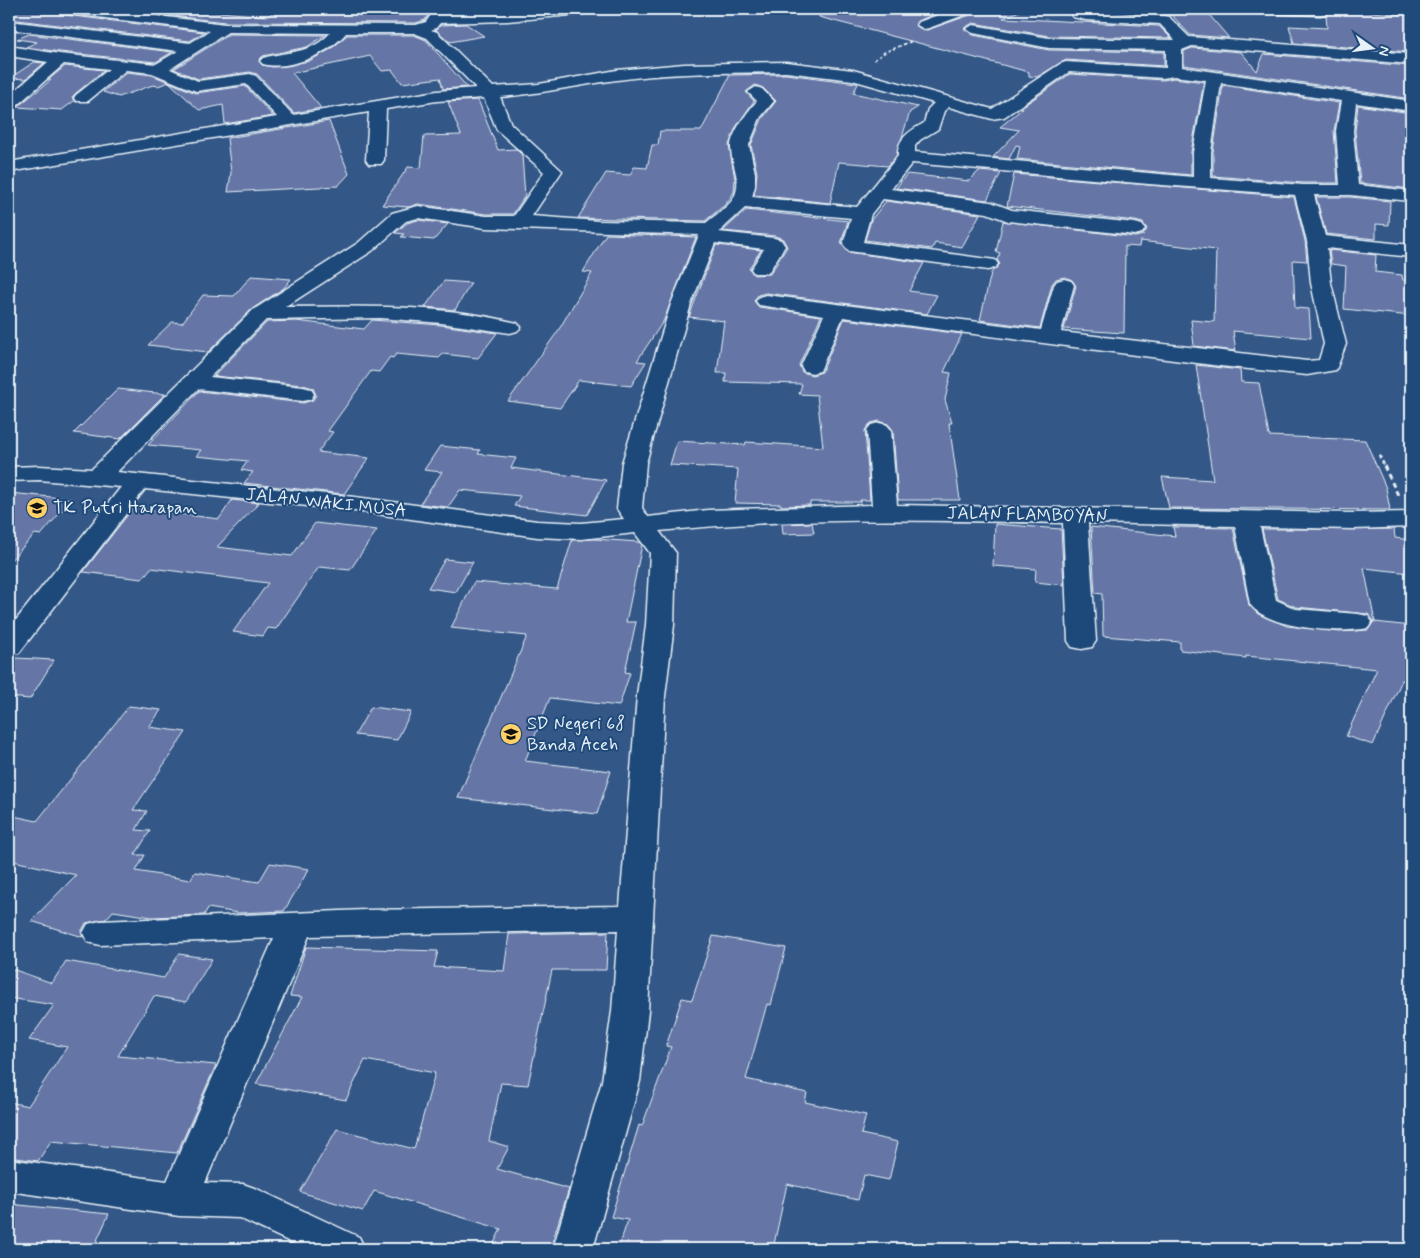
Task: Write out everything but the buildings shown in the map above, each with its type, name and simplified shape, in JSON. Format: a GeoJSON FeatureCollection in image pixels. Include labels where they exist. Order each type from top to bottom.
{"type":"FeatureCollection","features":[{"type":"Feature","properties":{"kind":"street"},"geometry":{"type":"LineString","coordinates":[[59,9],[230,28],[416,29],[431,25],[439,14],[508,17],[592,9]]}},
{"type":"Feature","properties":{"kind":"street"},"geometry":{"type":"LineString","coordinates":[[924,25],[967,9]]}},
{"type":"Feature","properties":{"kind":"street"},"geometry":{"type":"LineString","coordinates":[[1074,9],[1078,14],[1086,16],[1164,20],[1181,44]]}},
{"type":"Feature","properties":{"kind":"street"},"geometry":{"type":"LineString","coordinates":[[1269,9],[1320,11],[1321,9]]}},
{"type":"Feature","properties":{"kind":"street"},"geometry":{"type":"LineString","coordinates":[[1400,9],[1411,9]]}},
{"type":"Feature","properties":{"kind":"street"},"geometry":{"type":"LineString","coordinates":[[9,52],[60,60],[156,69],[164,68],[193,48],[260,11]]}},
{"type":"Feature","properties":{"kind":"street"},"geometry":{"type":"LineString","coordinates":[[9,25],[32,13]]}},
{"type":"Feature","properties":{"kind":"street"},"geometry":{"type":"LineString","coordinates":[[9,25],[193,48]]}},
{"type":"Feature","properties":{"kind":"street"},"geometry":{"type":"LineString","coordinates":[[268,61],[317,51],[332,42],[341,29]]}},
{"type":"Feature","properties":{"kind":"street"},"geometry":{"type":"LineString","coordinates":[[416,29],[432,35],[490,93],[503,126],[552,171],[551,176],[523,214],[522,219],[529,222]]}},
{"type":"Feature","properties":{"kind":"street"},"geometry":{"type":"LineString","coordinates":[[973,29],[1049,43],[1181,44],[1209,42],[1411,59]]}},
{"type":"Feature","properties":{"kind":"street"},"geometry":{"type":"LineString","coordinates":[[1174,71],[1174,50],[1181,44]]}},
{"type":"Feature","properties":{"kind":"street"},"geometry":{"type":"LineString","coordinates":[[9,104],[60,60]]}},
{"type":"Feature","properties":{"kind":"street"},"geometry":{"type":"LineString","coordinates":[[82,98],[122,66]]}},
{"type":"Feature","properties":{"kind":"street"},"geometry":{"type":"LineString","coordinates":[[9,167],[290,122],[437,96],[550,88],[610,76],[676,69],[786,67],[853,74],[945,102],[995,114],[1066,67],[1163,73],[1174,71],[1411,106]]}},
{"type":"Feature","properties":{"kind":"street"},"geometry":{"type":"LineString","coordinates":[[156,69],[196,86],[250,79],[290,122]]}},
{"type":"Feature","properties":{"kind":"street"},"geometry":{"type":"LineString","coordinates":[[1202,182],[1202,152],[1214,77]]}},
{"type":"Feature","properties":{"kind":"street"},"geometry":{"type":"LineString","coordinates":[[573,1249],[621,1081],[630,1012],[651,696],[660,625],[663,554],[629,509],[634,464],[681,304],[709,233],[741,202],[746,186],[746,173],[740,145],[752,117],[766,101],[756,92]]}},
{"type":"Feature","properties":{"kind":"street"},"geometry":{"type":"LineString","coordinates":[[1350,97],[1345,110],[1344,138],[1350,190]]}},
{"type":"Feature","properties":{"kind":"street"},"geometry":{"type":"LineString","coordinates":[[945,102],[936,110],[932,125],[914,136],[906,146],[907,157],[862,213],[853,244],[856,247],[988,264]]}},
{"type":"Feature","properties":{"kind":"street"},"geometry":{"type":"LineString","coordinates":[[374,160],[378,106]]}},
{"type":"Feature","properties":{"kind":"street"},"geometry":{"type":"LineString","coordinates":[[907,157],[1303,190],[1350,190],[1411,196]]}},
{"type":"Feature","properties":{"kind":"street"},"geometry":{"type":"LineString","coordinates":[[766,301],[1307,368],[1328,365],[1335,344],[1321,283],[1316,242],[1303,190]]}},
{"type":"Feature","properties":{"kind":"street"},"geometry":{"type":"LineString","coordinates":[[878,193],[991,208],[1008,215],[1135,229]]}},
{"type":"Feature","properties":{"kind":"street"},"geometry":{"type":"LineString","coordinates":[[741,202],[862,213]]}},
{"type":"Feature","properties":{"kind":"street"},"geometry":{"type":"LineString","coordinates":[[98,477],[260,314],[365,247],[399,217],[408,213],[426,213],[486,222],[529,222],[709,233],[774,244],[775,246],[761,268]]}},
{"type":"Feature","properties":{"kind":"street"},"geometry":{"type":"LineString","coordinates":[[1316,242],[1411,251]]}},
{"type":"Feature","properties":{"kind":"street"},"geometry":{"type":"LineString","coordinates":[[1049,337],[1064,285]]}},
{"type":"Feature","properties":{"kind":"street"},"geometry":{"type":"LineString","coordinates":[[812,366],[836,310]]}},
{"type":"Feature","properties":{"kind":"street"},"geometry":{"type":"LineString","coordinates":[[260,314],[380,312],[441,317],[510,327]]}},
{"type":"Feature","properties":{"kind":"street"},"geometry":{"type":"LineString","coordinates":[[192,382],[303,394]]}},
{"type":"Feature","properties":{"kind":"street"},"geometry":{"type":"LineString","coordinates":[[879,430],[885,512]]}},
{"type":"Feature","properties":{"kind":"street","name":"JALAN WAKI MUSA"},"geometry":{"type":"LineString","coordinates":[[9,474],[38,473],[98,477],[137,483],[355,504],[538,529],[581,530],[642,524]]}},
{"type":"Feature","properties":{"kind":"street"},"geometry":{"type":"LineString","coordinates":[[9,647],[137,483]]}},
{"type":"Feature","properties":{"kind":"street","name":"JALAN FLAMBOYAN"},"geometry":{"type":"LineString","coordinates":[[642,524],[708,518],[885,512],[1353,521],[1410,519]]}},
{"type":"Feature","properties":{"kind":"street"},"geometry":{"type":"LineString","coordinates":[[1075,515],[1082,642]]}},
{"type":"Feature","properties":{"kind":"street"},"geometry":{"type":"LineString","coordinates":[[1246,518],[1263,604],[1273,612],[1299,617],[1358,622]]}},
{"type":"Feature","properties":{"kind":"street"},"geometry":{"type":"LineString","coordinates":[[100,933],[297,925],[636,918]]}},
{"type":"Feature","properties":{"kind":"street"},"geometry":{"type":"LineString","coordinates":[[179,1199],[297,925]]}},
{"type":"Feature","properties":{"kind":"street"},"geometry":{"type":"LineString","coordinates":[[9,1175],[179,1199],[243,1201],[345,1249]]}},
{"type":"Feature","properties":{"kind":"path"},"geometry":{"type":"LineString","coordinates":[[853,74],[885,52],[913,40]]}},
{"type":"Feature","properties":{"kind":"path"},"geometry":{"type":"LineString","coordinates":[[1379,455],[1410,519]]}},
{"type":"Feature","properties":{"kind":"place","name":"TK Putri Harapan"},"geometry":{"type":"Point","coordinates":[37,508]}},
{"type":"Feature","properties":{"kind":"place","name":"SD Negeri 68 Banda Aceh"},"geometry":{"type":"Point","coordinates":[511,734]}}]}
